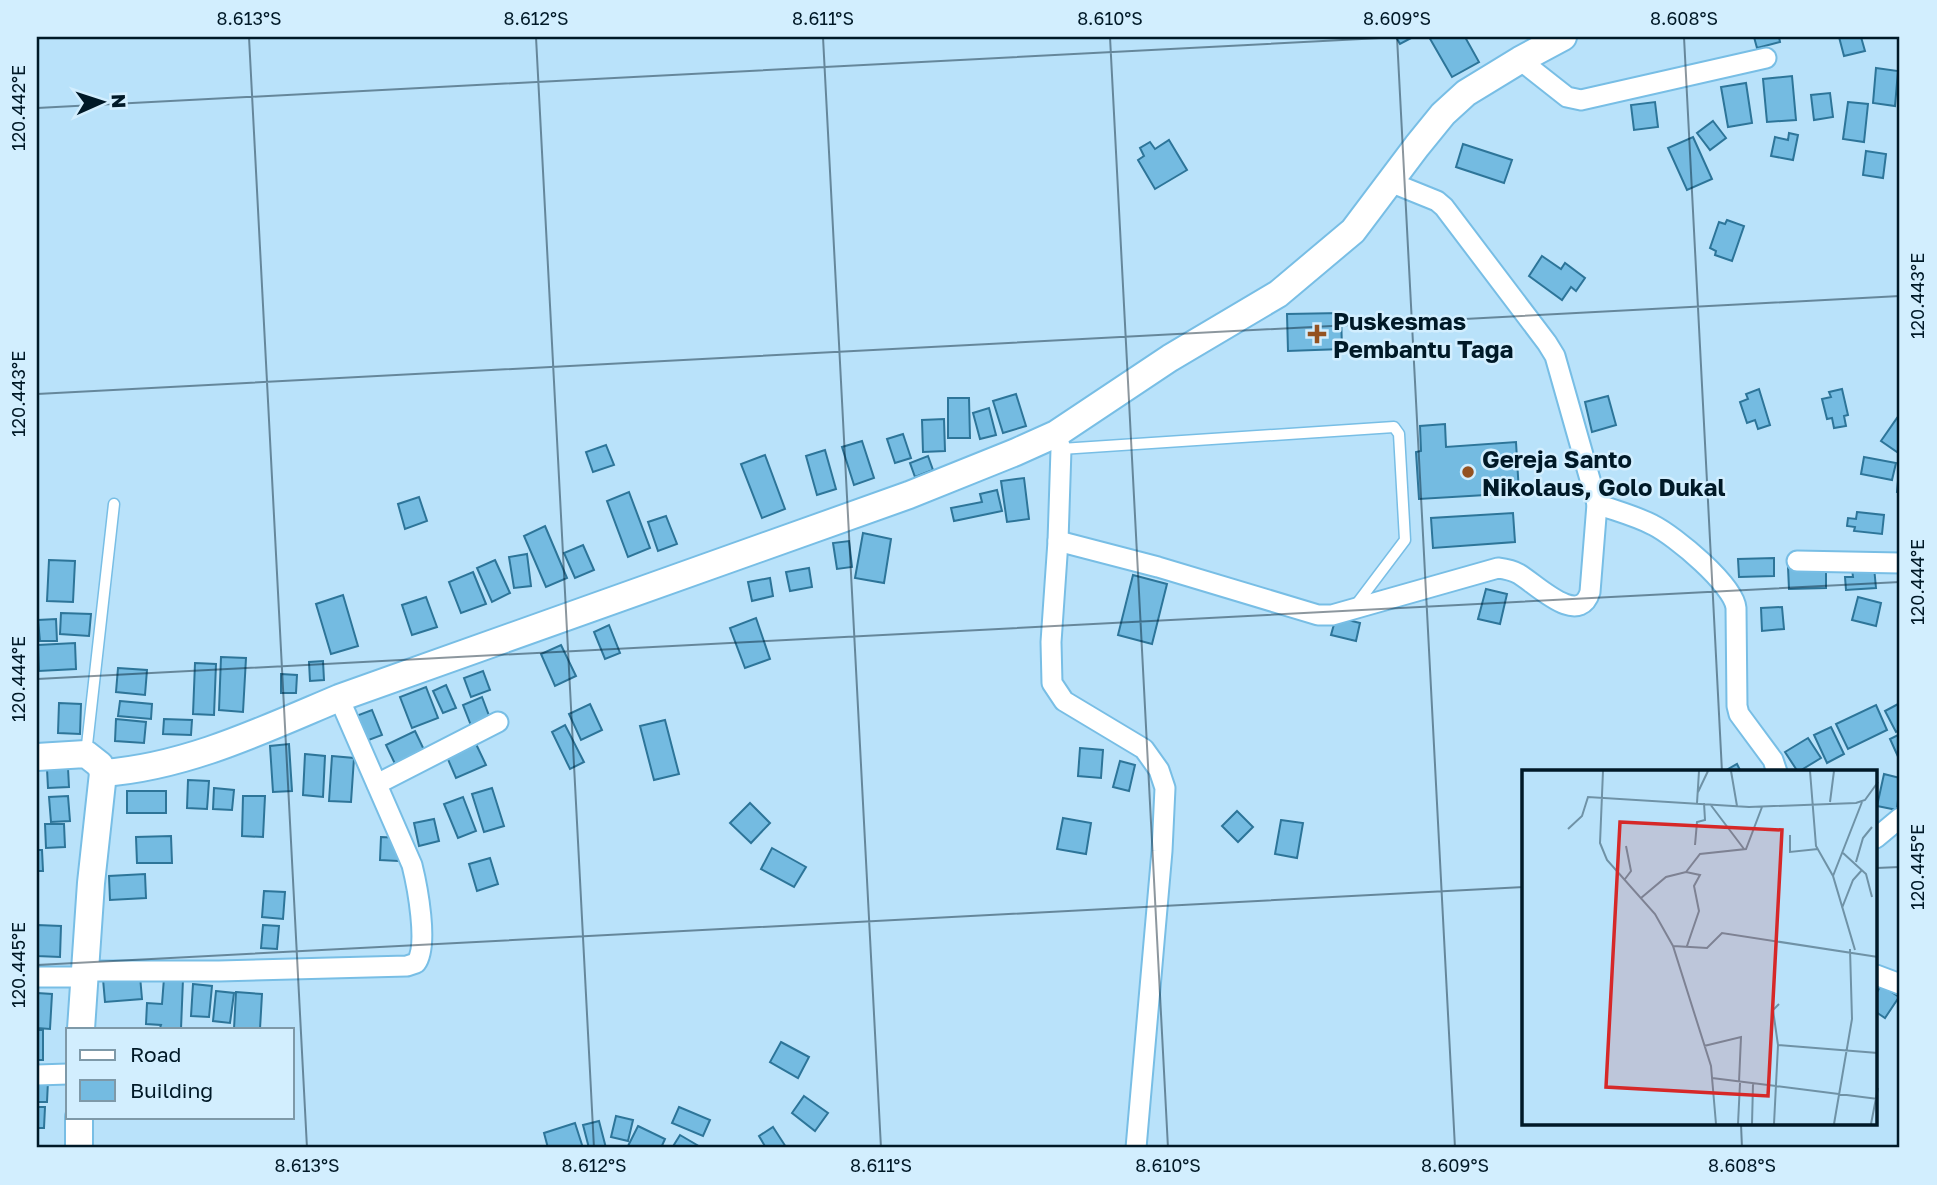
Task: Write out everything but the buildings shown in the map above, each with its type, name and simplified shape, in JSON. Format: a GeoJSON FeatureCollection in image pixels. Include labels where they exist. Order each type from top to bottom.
{"type":"FeatureCollection","features":[{"type":"Feature","properties":{"kind":"street"},"geometry":{"type":"LineString","coordinates":[[37,757],[135,770],[194,755],[339,698],[909,495],[1016,452],[1058,441],[1159,365],[1278,294],[1353,231],[1443,114],[1466,93],[1563,37]]}},
{"type":"Feature","properties":{"kind":"street"},"geometry":{"type":"LineString","coordinates":[[1520,60],[1567,97],[1581,100],[1766,58]]}},
{"type":"Feature","properties":{"kind":"street"},"geometry":{"type":"LineString","coordinates":[[1058,541],[1158,567],[1312,614],[1332,615],[1498,568],[1517,573],[1563,604],[1577,607],[1583,604],[1590,593],[1597,504],[1559,367],[1547,343],[1444,207],[1437,201],[1390,182]]}},
{"type":"Feature","properties":{"kind":"street"},"geometry":{"type":"LineString","coordinates":[[1058,441],[1058,541],[1051,642],[1052,683],[1064,701],[1144,749],[1160,770],[1165,788],[1136,1148]]}},
{"type":"Feature","properties":{"kind":"street"},"geometry":{"type":"LineString","coordinates":[[1597,504],[1664,531],[1719,578],[1733,594],[1736,608],[1737,706],[1739,714],[1773,760],[1776,770]]}},
{"type":"Feature","properties":{"kind":"street"},"geometry":{"type":"LineString","coordinates":[[1797,561],[1900,563]]}},
{"type":"Feature","properties":{"kind":"street"},"geometry":{"type":"LineString","coordinates":[[37,977],[407,966],[416,963],[422,950],[416,882],[404,845],[339,698]]}},
{"type":"Feature","properties":{"kind":"street"},"geometry":{"type":"LineString","coordinates":[[377,784],[498,722]]}},
{"type":"Feature","properties":{"kind":"street"},"geometry":{"type":"LineString","coordinates":[[81,1028],[94,764]]}},
{"type":"Feature","properties":{"kind":"street"},"geometry":{"type":"LineString","coordinates":[[1878,836],[1900,817]]}},
{"type":"Feature","properties":{"kind":"street"},"geometry":{"type":"LineString","coordinates":[[1878,976],[1900,984]]}},
{"type":"Feature","properties":{"kind":"street"},"geometry":{"type":"LineString","coordinates":[[37,1075],[66,1074]]}},
{"type":"Feature","properties":{"kind":"street"},"geometry":{"type":"LineString","coordinates":[[79,1118],[79,1148]]}},
{"type":"Feature","properties":{"kind":"lane"},"geometry":{"type":"LineString","coordinates":[[1058,441],[1394,426],[1399,434],[1405,540],[1353,609]]}},
{"type":"Feature","properties":{"kind":"lane"},"geometry":{"type":"LineString","coordinates":[[94,764],[114,504]]}},
{"type":"Feature","properties":{"kind":"place","name":"Puskesmas Pembantu Taga"},"geometry":{"type":"Point","coordinates":[1317,334]}},
{"type":"Feature","properties":{"kind":"place","name":"Gereja Santo Nikolaus, Golo Dukal"},"geometry":{"type":"Point","coordinates":[1468,472]}}]}
